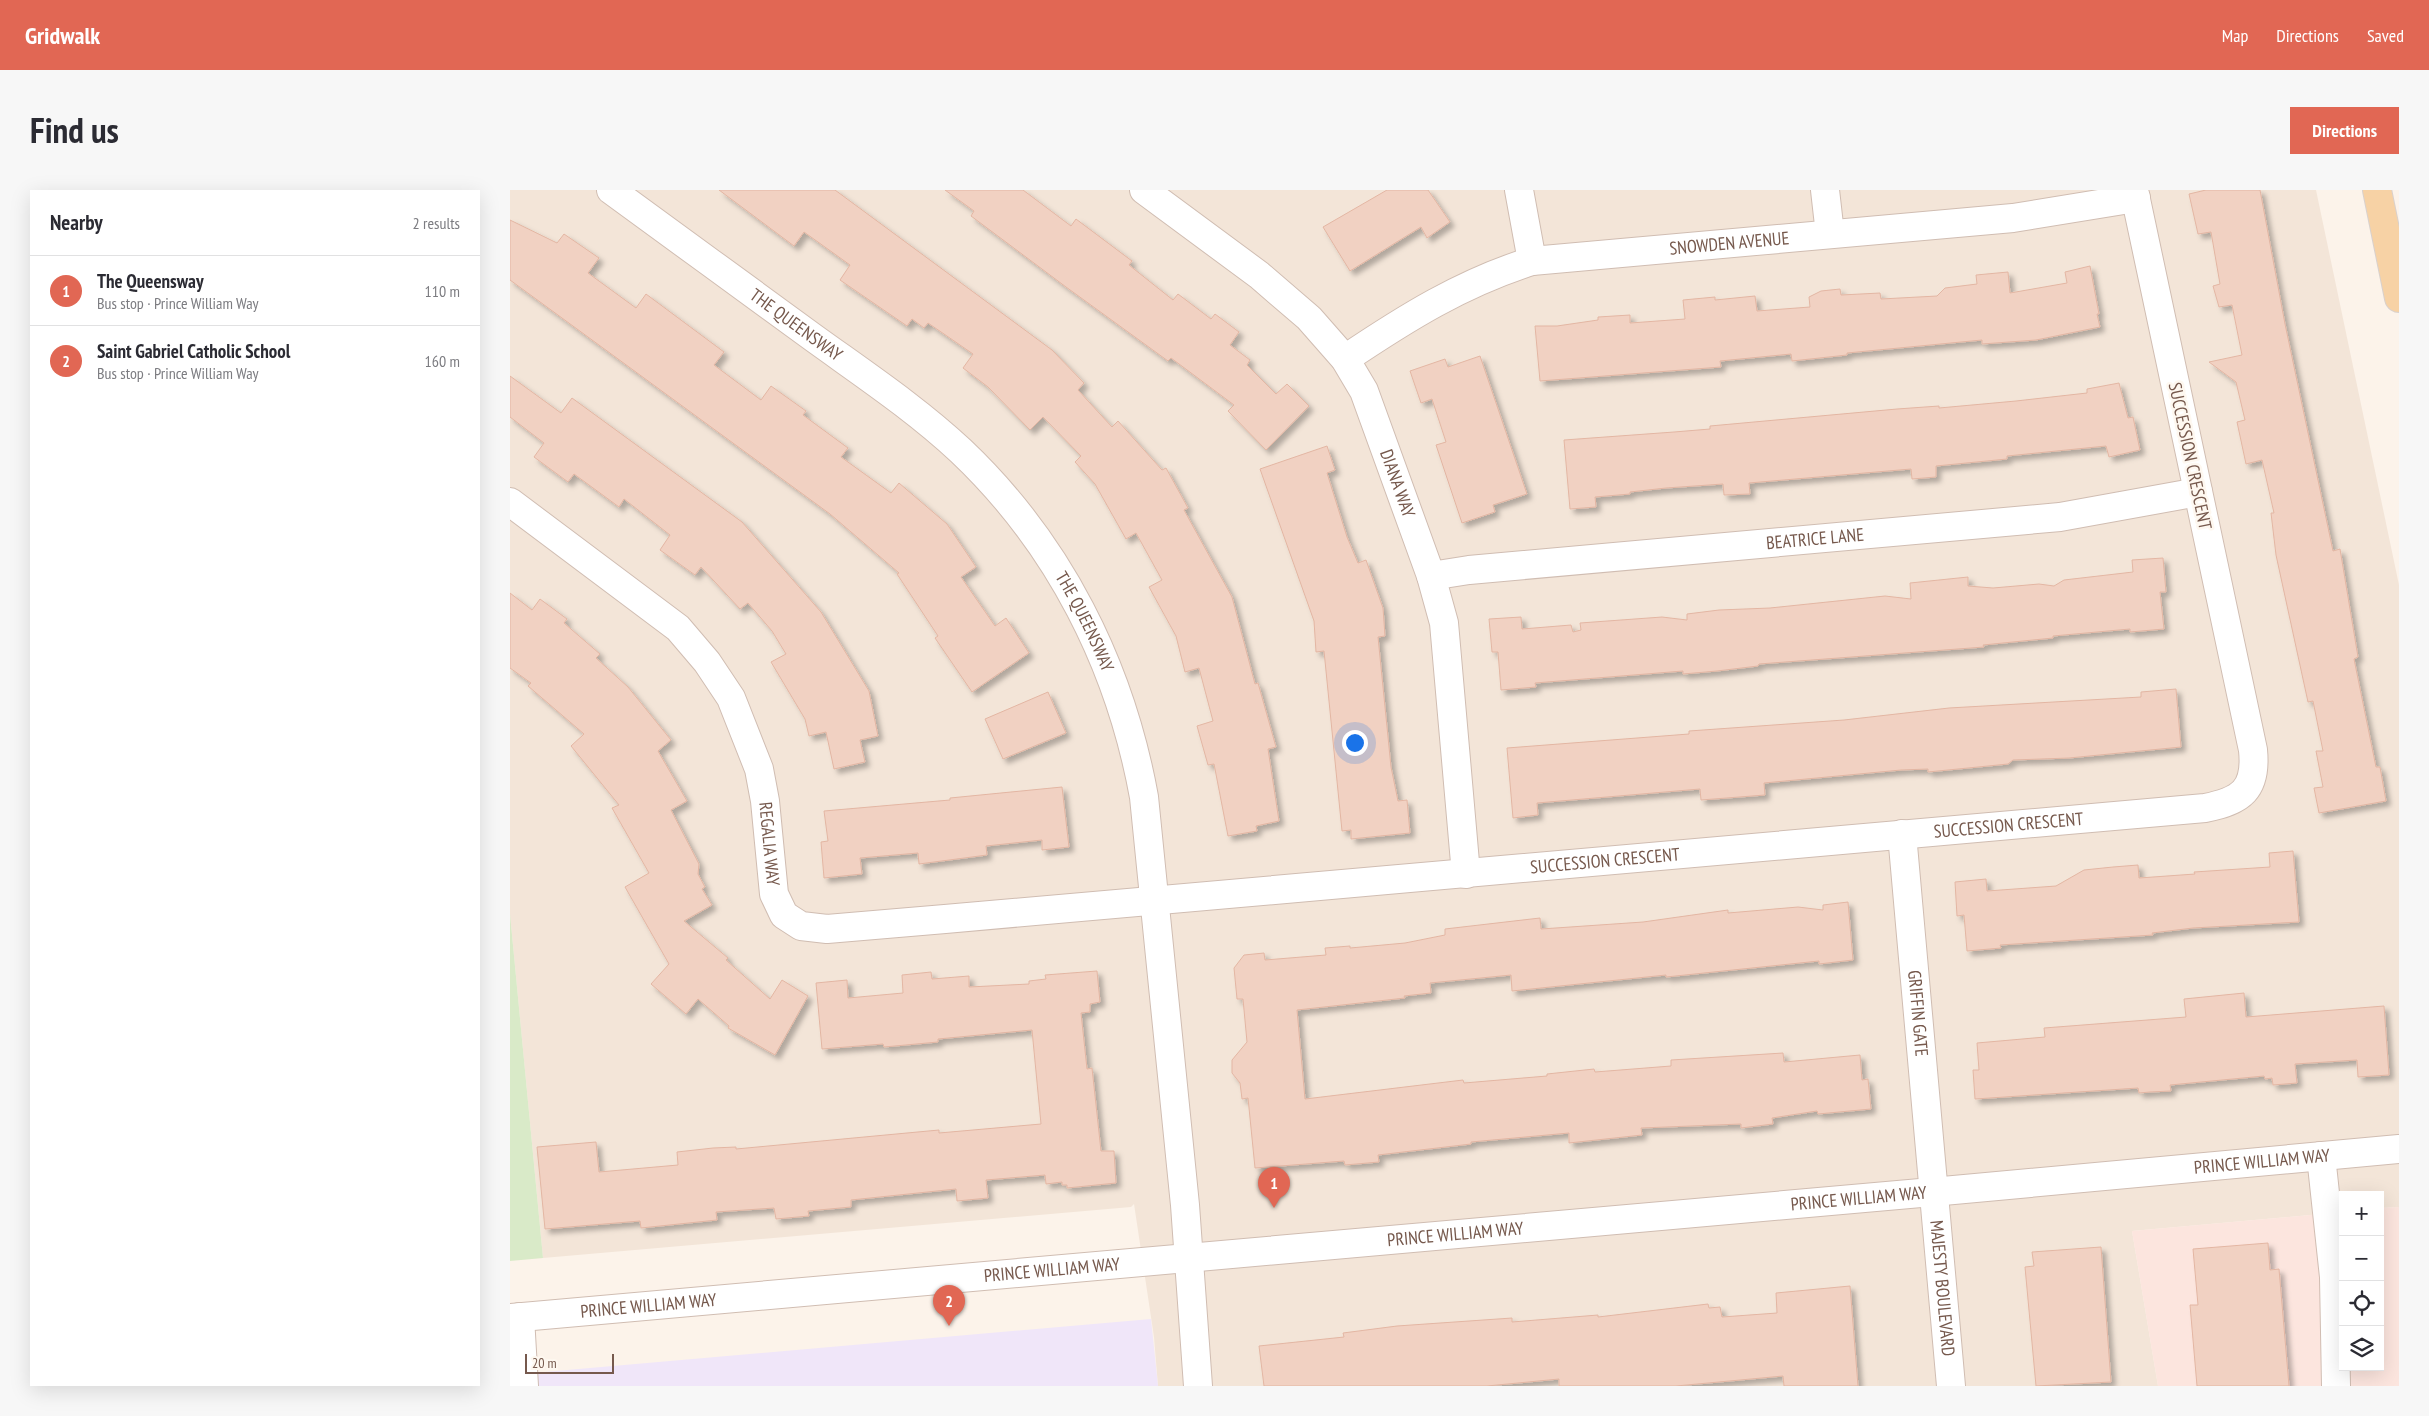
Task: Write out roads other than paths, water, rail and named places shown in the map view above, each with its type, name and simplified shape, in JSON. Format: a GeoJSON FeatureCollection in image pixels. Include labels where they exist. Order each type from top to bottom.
{"type":"FeatureCollection","features":[{"type":"Feature","properties":{"kind":"main road"},"geometry":{"type":"LineString","coordinates":[[2377,190],[2399,298]]}},
{"type":"Feature","properties":{"kind":"street","name":"THE QUEENSWAY"},"geometry":{"type":"LineString","coordinates":[[611,190],[929,423],[990,480],[1051,558],[1079,606],[1101,650],[1119,696],[1136,756],[1144,798],[1189,1258],[1198,1386]]}},
{"type":"Feature","properties":{"kind":"street","name":"DIANA WAY"},"geometry":{"type":"LineString","coordinates":[[1144,190],[1259,274],[1309,318],[1345,358],[1364,391],[1431,576],[1444,623],[1466,874]]}},
{"type":"Feature","properties":{"kind":"street"},"geometry":{"type":"LineString","coordinates":[[1519,190],[1532,261]]}},
{"type":"Feature","properties":{"kind":"street"},"geometry":{"type":"LineString","coordinates":[[1825,190],[1830,234]]}},
{"type":"Feature","properties":{"kind":"street","name":"SUCCESSION CRESCENT"},"geometry":{"type":"LineString","coordinates":[[1155,901],[2205,808],[2229,803],[2242,794],[2250,783],[2254,767],[2253,750],[2135,194]]}},
{"type":"Feature","properties":{"kind":"street","name":"SNOWDEN AVENUE"},"geometry":{"type":"LineString","coordinates":[[1345,358],[1443,298],[1492,274],[1532,261],[2013,218],[2135,194]]}},
{"type":"Feature","properties":{"kind":"street","name":"BEATRICE LANE"},"geometry":{"type":"LineString","coordinates":[[1431,576],[1469,570],[2060,516],[2198,492]]}},
{"type":"Feature","properties":{"kind":"street","name":"REGALIA WAY"},"geometry":{"type":"LineString","coordinates":[[510,502],[678,628],[707,662],[731,698],[759,770],[765,801],[774,894],[784,915],[802,926],[827,929],[1155,901]]}},
{"type":"Feature","properties":{"kind":"street","name":"GRIFFIN GATE"},"geometry":{"type":"LineString","coordinates":[[1902,834],[1932,1192]]}},
{"type":"Feature","properties":{"kind":"street","name":"PRINCE WILLIAM WAY"},"geometry":{"type":"LineString","coordinates":[[515,1318],[2399,1149]]}},
{"type":"Feature","properties":{"kind":"street"},"geometry":{"type":"LineString","coordinates":[[2321,1156],[2334,1277],[2336,1386]]}},
{"type":"Feature","properties":{"kind":"street","name":"MAJESTY BOULEVARD"},"geometry":{"type":"LineString","coordinates":[[1932,1192],[1950,1386]]}},
{"type":"Feature","properties":{"kind":"street"},"geometry":{"type":"LineString","coordinates":[[515,1318],[524,1386]]}},
{"type":"Feature","properties":{"kind":"place","name":"The Queensway"},"geometry":{"type":"Point","coordinates":[1274,1208]}},
{"type":"Feature","properties":{"kind":"place","name":"Saint Gabriel Catholic School"},"geometry":{"type":"Point","coordinates":[949,1326]}}]}
